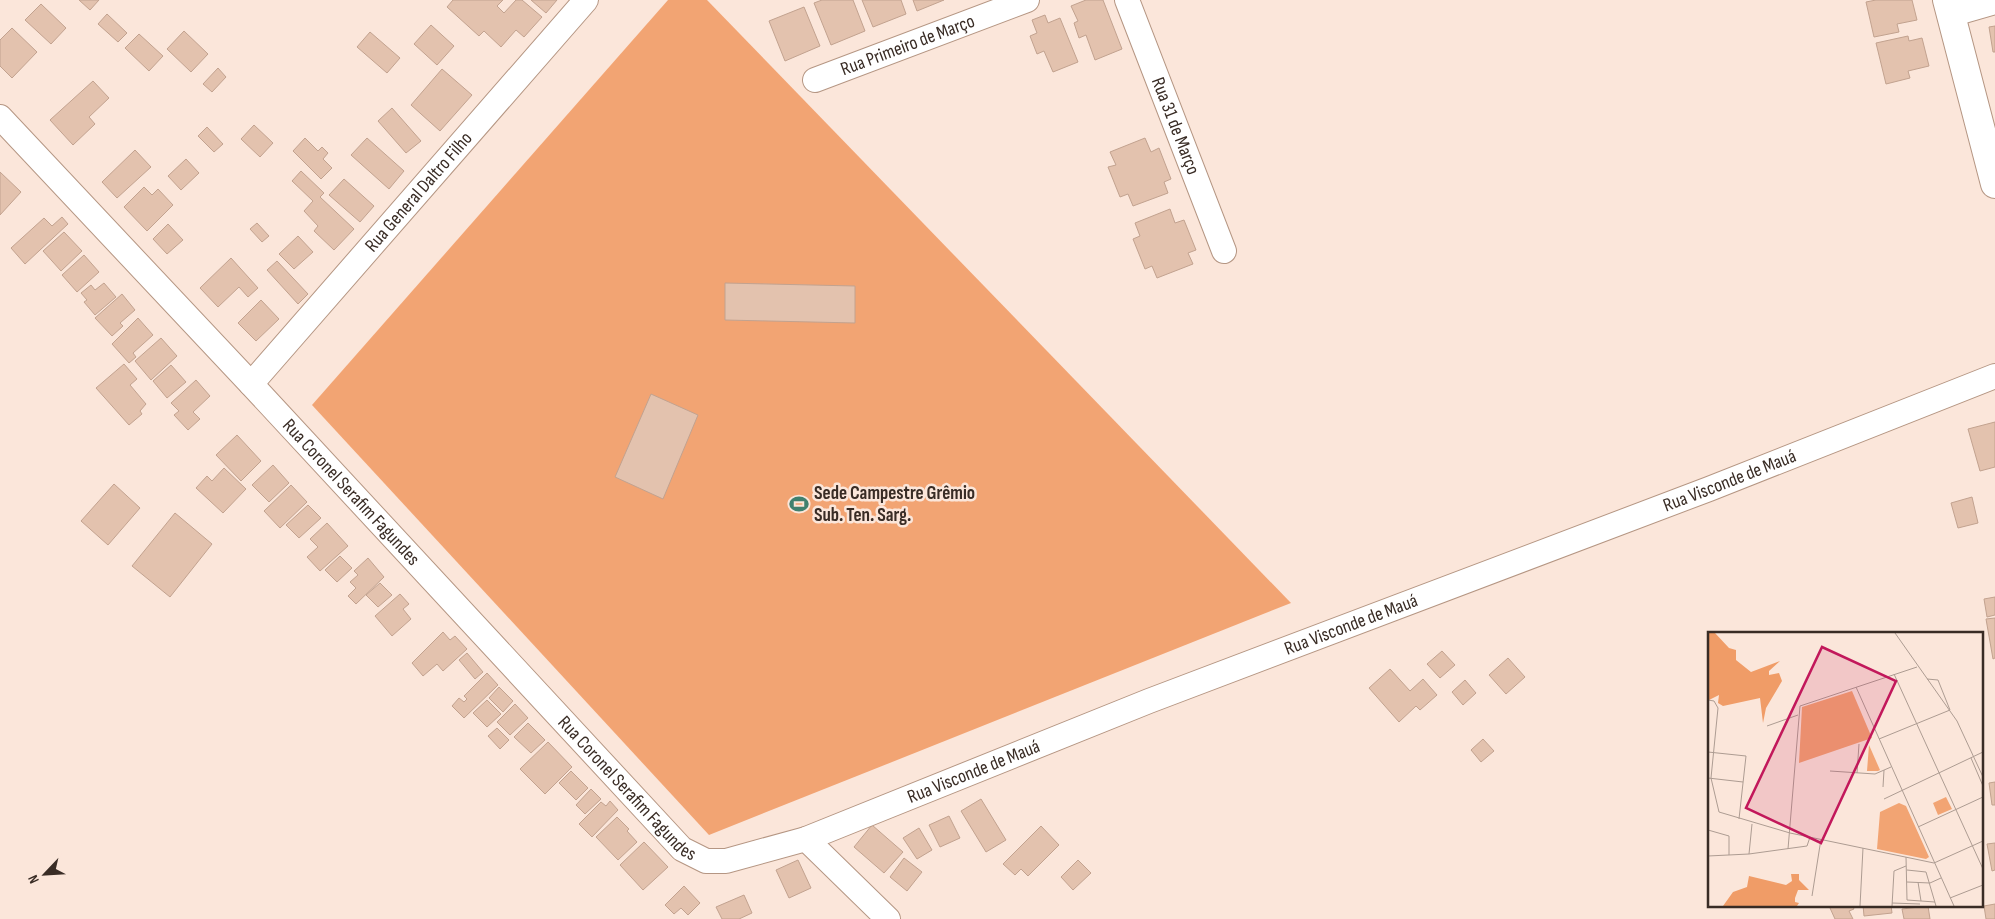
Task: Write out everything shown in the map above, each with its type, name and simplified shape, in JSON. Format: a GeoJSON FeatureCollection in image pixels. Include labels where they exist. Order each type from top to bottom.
{"type":"FeatureCollection","features":[{"type":"Feature","properties":{"kind":"street","name":"Rua General Daltro Filho"},"geometry":{"type":"LineString","coordinates":[[251,384],[586,0]]}},
{"type":"Feature","properties":{"kind":"street","name":"Rua Primeiro de Março"},"geometry":{"type":"LineString","coordinates":[[816,80],[1027,0]]}},
{"type":"Feature","properties":{"kind":"street","name":"Rua 31 de Março"},"geometry":{"type":"LineString","coordinates":[[1127,0],[1224,251]]}},
{"type":"Feature","properties":{"kind":"street"},"geometry":{"type":"LineString","coordinates":[[1995,2],[1949,8],[1989,138],[1995,184]]}},
{"type":"Feature","properties":{"kind":"street","name":"Rua Coronel Serafim Fagundes"},"geometry":{"type":"LineString","coordinates":[[0,117],[251,384],[682,849],[706,861]]}},
{"type":"Feature","properties":{"kind":"street","name":"Rua Visconde de Mauá"},"geometry":{"type":"LineString","coordinates":[[706,861],[726,861],[806,839],[1150,701],[1709,489],[1995,376]]}},
{"type":"Feature","properties":{"kind":"street"},"geometry":{"type":"LineString","coordinates":[[806,839],[888,919]]}},
{"type":"Feature","properties":{"kind":"shaded area","name":"Sede Campestre Grêmio Sub. Ten. Sarg."},"geometry":{"type":"Polygon","coordinates":[[[668,0],[707,0],[1291,603],[709,835],[312,405],[668,0]]]}},
{"type":"Feature","properties":{"kind":"building"},"geometry":{"type":"Polygon","coordinates":[[[79,0],[99,0],[90,10],[79,0]]]}},
{"type":"Feature","properties":{"kind":"building"},"geometry":{"type":"Polygon","coordinates":[[[453,0],[503,0],[497,6],[504,13],[516,0],[522,0],[542,17],[524,37],[516,30],[501,47],[484,31],[479,36],[447,7],[453,0]]]}},
{"type":"Feature","properties":{"kind":"building"},"geometry":{"type":"Polygon","coordinates":[[[531,0],[557,0],[546,13],[531,0]]]}},
{"type":"Feature","properties":{"kind":"building"},"geometry":{"type":"Polygon","coordinates":[[[822,0],[853,0],[865,31],[831,45],[814,3],[822,0]]]}},
{"type":"Feature","properties":{"kind":"building"},"geometry":{"type":"Polygon","coordinates":[[[862,0],[901,0],[906,14],[873,27],[862,0]]]}},
{"type":"Feature","properties":{"kind":"building"},"geometry":{"type":"Polygon","coordinates":[[[913,0],[944,0],[917,11],[913,0]]]}},
{"type":"Feature","properties":{"kind":"building"},"geometry":{"type":"Polygon","coordinates":[[[1086,0],[1103,0],[1122,49],[1095,60],[1086,35],[1079,38],[1074,23],[1078,21],[1071,6],[1086,0]]]}},
{"type":"Feature","properties":{"kind":"building"},"geometry":{"type":"Polygon","coordinates":[[[1876,0],[1912,0],[1917,20],[1897,24],[1899,32],[1874,37],[1866,2],[1876,0]]]}},
{"type":"Feature","properties":{"kind":"building"},"geometry":{"type":"Polygon","coordinates":[[[41,4],[66,28],[51,44],[25,20],[41,4]]]}},
{"type":"Feature","properties":{"kind":"building"},"geometry":{"type":"Polygon","coordinates":[[[804,7],[820,46],[785,61],[769,21],[804,7]]]}},
{"type":"Feature","properties":{"kind":"building"},"geometry":{"type":"Polygon","coordinates":[[[107,14],[127,33],[118,42],[98,24],[107,14]]]}},
{"type":"Feature","properties":{"kind":"building"},"geometry":{"type":"Polygon","coordinates":[[[1045,15],[1048,23],[1060,18],[1078,62],[1053,72],[1044,51],[1037,54],[1030,36],[1037,33],[1032,20],[1045,15]]]}},
{"type":"Feature","properties":{"kind":"building"},"geometry":{"type":"Polygon","coordinates":[[[431,25],[454,46],[437,65],[414,44],[431,25]]]}},
{"type":"Feature","properties":{"kind":"building"},"geometry":{"type":"Polygon","coordinates":[[[1995,26],[1995,52],[1993,52],[1989,27],[1995,26]]]}},
{"type":"Feature","properties":{"kind":"building"},"geometry":{"type":"Polygon","coordinates":[[[12,28],[37,52],[12,78],[0,66],[0,40],[12,28]]]}},
{"type":"Feature","properties":{"kind":"building"},"geometry":{"type":"Polygon","coordinates":[[[184,31],[208,54],[191,72],[167,49],[184,31]]]}},
{"type":"Feature","properties":{"kind":"building"},"geometry":{"type":"Polygon","coordinates":[[[370,32],[400,58],[387,73],[357,47],[370,32]]]}},
{"type":"Feature","properties":{"kind":"building"},"geometry":{"type":"Polygon","coordinates":[[[139,34],[163,56],[149,71],[125,48],[139,34]]]}},
{"type":"Feature","properties":{"kind":"building"},"geometry":{"type":"Polygon","coordinates":[[[1908,36],[1909,41],[1922,38],[1929,66],[1908,71],[1910,78],[1886,84],[1876,43],[1908,36]]]}},
{"type":"Feature","properties":{"kind":"building"},"geometry":{"type":"Polygon","coordinates":[[[218,68],[226,77],[212,92],[203,84],[218,68]]]}},
{"type":"Feature","properties":{"kind":"building"},"geometry":{"type":"Polygon","coordinates":[[[442,69],[472,95],[440,131],[411,105],[442,69]]]}},
{"type":"Feature","properties":{"kind":"building"},"geometry":{"type":"Polygon","coordinates":[[[93,81],[109,98],[89,117],[95,124],[73,145],[50,120],[93,81]]]}},
{"type":"Feature","properties":{"kind":"building"},"geometry":{"type":"Polygon","coordinates":[[[392,108],[421,141],[406,153],[378,121],[392,108]]]}},
{"type":"Feature","properties":{"kind":"building"},"geometry":{"type":"Polygon","coordinates":[[[254,125],[273,143],[260,157],[241,139],[254,125]]]}},
{"type":"Feature","properties":{"kind":"building"},"geometry":{"type":"Polygon","coordinates":[[[207,127],[223,144],[214,152],[198,136],[207,127]]]}},
{"type":"Feature","properties":{"kind":"building"},"geometry":{"type":"Polygon","coordinates":[[[305,138],[318,151],[322,147],[328,153],[323,159],[332,168],[321,179],[293,151],[305,138]]]}},
{"type":"Feature","properties":{"kind":"building"},"geometry":{"type":"Polygon","coordinates":[[[367,138],[404,171],[389,189],[351,155],[367,138]]]}},
{"type":"Feature","properties":{"kind":"building"},"geometry":{"type":"Polygon","coordinates":[[[1145,138],[1151,152],[1159,148],[1171,179],[1164,182],[1168,193],[1133,206],[1128,194],[1120,197],[1108,167],[1116,165],[1110,152],[1145,138]]]}},
{"type":"Feature","properties":{"kind":"building"},"geometry":{"type":"Polygon","coordinates":[[[135,150],[151,167],[117,198],[102,182],[135,150]]]}},
{"type":"Feature","properties":{"kind":"building"},"geometry":{"type":"Polygon","coordinates":[[[186,159],[199,173],[181,190],[168,176],[186,159]]]}},
{"type":"Feature","properties":{"kind":"building"},"geometry":{"type":"Polygon","coordinates":[[[301,171],[324,193],[320,197],[354,229],[334,250],[314,231],[318,226],[304,211],[313,201],[292,181],[301,171]]]}},
{"type":"Feature","properties":{"kind":"building"},"geometry":{"type":"Polygon","coordinates":[[[0,172],[21,192],[0,215],[0,172]]]}},
{"type":"Feature","properties":{"kind":"building"},"geometry":{"type":"Polygon","coordinates":[[[344,179],[374,206],[360,222],[329,195],[344,179]]]}},
{"type":"Feature","properties":{"kind":"building"},"geometry":{"type":"Polygon","coordinates":[[[144,187],[152,195],[158,189],[173,205],[147,231],[124,207],[144,187]]]}},
{"type":"Feature","properties":{"kind":"building"},"geometry":{"type":"Polygon","coordinates":[[[1170,209],[1175,223],[1184,220],[1196,250],[1188,253],[1193,264],[1157,278],[1152,266],[1145,269],[1133,239],[1140,236],[1135,223],[1170,209]]]}},
{"type":"Feature","properties":{"kind":"building"},"geometry":{"type":"Polygon","coordinates":[[[62,217],[68,224],[25,264],[11,248],[44,218],[52,226],[62,217]]]}},
{"type":"Feature","properties":{"kind":"building"},"geometry":{"type":"Polygon","coordinates":[[[257,223],[269,236],[262,242],[250,229],[257,223]]]}},
{"type":"Feature","properties":{"kind":"building"},"geometry":{"type":"Polygon","coordinates":[[[168,224],[183,240],[167,254],[153,239],[168,224]]]}},
{"type":"Feature","properties":{"kind":"building"},"geometry":{"type":"Polygon","coordinates":[[[64,232],[82,251],[61,271],[43,251],[64,232]]]}},
{"type":"Feature","properties":{"kind":"building"},"geometry":{"type":"Polygon","coordinates":[[[298,236],[313,252],[294,269],[279,254],[298,236]]]}},
{"type":"Feature","properties":{"kind":"building"},"geometry":{"type":"Polygon","coordinates":[[[84,255],[99,272],[77,292],[62,275],[84,255]]]}},
{"type":"Feature","properties":{"kind":"building"},"geometry":{"type":"Polygon","coordinates":[[[231,258],[258,288],[248,297],[239,287],[218,307],[200,288],[231,258]]]}},
{"type":"Feature","properties":{"kind":"building"},"geometry":{"type":"Polygon","coordinates":[[[277,261],[308,294],[298,304],[267,270],[277,261]]]}},
{"type":"Feature","properties":{"kind":"building"},"geometry":{"type":"Polygon","coordinates":[[[104,283],[116,297],[95,315],[84,302],[87,300],[81,293],[91,285],[95,290],[104,283]]]}},
{"type":"Feature","properties":{"kind":"building"},"geometry":{"type":"Polygon","coordinates":[[[725,283],[855,286],[855,323],[725,320],[725,283]]]}},
{"type":"Feature","properties":{"kind":"building"},"geometry":{"type":"Polygon","coordinates":[[[122,294],[135,310],[120,323],[123,326],[112,336],[95,318],[122,294]]]}},
{"type":"Feature","properties":{"kind":"building"},"geometry":{"type":"Polygon","coordinates":[[[261,300],[279,319],[256,341],[238,323],[261,300]]]}},
{"type":"Feature","properties":{"kind":"building"},"geometry":{"type":"Polygon","coordinates":[[[138,318],[153,335],[133,353],[136,357],[129,363],[112,344],[138,318]]]}},
{"type":"Feature","properties":{"kind":"building"},"geometry":{"type":"Polygon","coordinates":[[[161,338],[177,356],[151,380],[135,361],[161,338]]]}},
{"type":"Feature","properties":{"kind":"building"},"geometry":{"type":"Polygon","coordinates":[[[124,364],[137,379],[130,385],[146,404],[140,411],[142,414],[129,425],[96,388],[124,364]]]}},
{"type":"Feature","properties":{"kind":"building"},"geometry":{"type":"Polygon","coordinates":[[[171,365],[186,382],[167,398],[153,381],[171,365]]]}},
{"type":"Feature","properties":{"kind":"building"},"geometry":{"type":"Polygon","coordinates":[[[196,380],[210,396],[193,412],[200,419],[188,430],[174,415],[179,411],[171,403],[196,380]]]}},
{"type":"Feature","properties":{"kind":"building"},"geometry":{"type":"Polygon","coordinates":[[[651,394],[698,415],[663,499],[615,477],[651,394]]]}},
{"type":"Feature","properties":{"kind":"building"},"geometry":{"type":"Polygon","coordinates":[[[1995,422],[1995,467],[1980,471],[1968,429],[1995,422]]]}},
{"type":"Feature","properties":{"kind":"building"},"geometry":{"type":"Polygon","coordinates":[[[237,435],[261,461],[241,481],[216,455],[237,435]]]}},
{"type":"Feature","properties":{"kind":"building"},"geometry":{"type":"Polygon","coordinates":[[[273,465],[289,483],[269,502],[252,485],[273,465]]]}},
{"type":"Feature","properties":{"kind":"building"},"geometry":{"type":"Polygon","coordinates":[[[224,468],[246,489],[223,513],[196,488],[207,476],[212,481],[224,468]]]}},
{"type":"Feature","properties":{"kind":"building"},"geometry":{"type":"Polygon","coordinates":[[[114,484],[140,508],[108,545],[81,521],[114,484]]]}},
{"type":"Feature","properties":{"kind":"building"},"geometry":{"type":"Polygon","coordinates":[[[291,485],[307,502],[280,528],[264,511],[291,485]]]}},
{"type":"Feature","properties":{"kind":"building"},"geometry":{"type":"Polygon","coordinates":[[[1972,497],[1978,523],[1958,528],[1951,503],[1972,497]]]}},
{"type":"Feature","properties":{"kind":"building"},"geometry":{"type":"Polygon","coordinates":[[[308,505],[321,518],[299,538],[286,525],[308,505]]]}},
{"type":"Feature","properties":{"kind":"building"},"geometry":{"type":"Polygon","coordinates":[[[175,513],[212,544],[170,597],[132,566],[175,513]]]}},
{"type":"Feature","properties":{"kind":"building"},"geometry":{"type":"Polygon","coordinates":[[[327,523],[348,546],[320,571],[307,557],[318,547],[310,539],[327,523]]]}},
{"type":"Feature","properties":{"kind":"building"},"geometry":{"type":"Polygon","coordinates":[[[340,556],[352,568],[337,582],[325,570],[340,556]]]}},
{"type":"Feature","properties":{"kind":"building"},"geometry":{"type":"Polygon","coordinates":[[[368,558],[384,577],[356,604],[348,596],[356,588],[350,582],[358,575],[354,571],[368,558]]]}},
{"type":"Feature","properties":{"kind":"building"},"geometry":{"type":"Polygon","coordinates":[[[380,583],[392,595],[378,607],[366,595],[380,583]]]}},
{"type":"Feature","properties":{"kind":"building"},"geometry":{"type":"Polygon","coordinates":[[[400,594],[409,604],[403,609],[411,619],[392,636],[375,616],[400,594]]]}},
{"type":"Feature","properties":{"kind":"building"},"geometry":{"type":"Polygon","coordinates":[[[1995,597],[1995,615],[1987,617],[1984,599],[1995,597]]]}},
{"type":"Feature","properties":{"kind":"building"},"geometry":{"type":"Polygon","coordinates":[[[1995,618],[1995,658],[1993,659],[1986,619],[1995,618]]]}},
{"type":"Feature","properties":{"kind":"building"},"geometry":{"type":"Polygon","coordinates":[[[443,632],[450,640],[455,636],[467,649],[443,671],[437,664],[423,676],[412,663],[443,632]]]}},
{"type":"Feature","properties":{"kind":"building"},"geometry":{"type":"Polygon","coordinates":[[[1442,651],[1455,665],[1440,678],[1427,664],[1442,651]]]}},
{"type":"Feature","properties":{"kind":"building"},"geometry":{"type":"Polygon","coordinates":[[[467,653],[483,672],[475,679],[459,660],[467,653]]]}},
{"type":"Feature","properties":{"kind":"building"},"geometry":{"type":"Polygon","coordinates":[[[1508,658],[1525,677],[1506,694],[1489,675],[1508,658]]]}},
{"type":"Feature","properties":{"kind":"building"},"geometry":{"type":"Polygon","coordinates":[[[1390,669],[1410,691],[1423,679],[1437,695],[1420,710],[1416,706],[1399,722],[1369,688],[1390,669]]]}},
{"type":"Feature","properties":{"kind":"building"},"geometry":{"type":"Polygon","coordinates":[[[487,673],[498,685],[464,718],[452,706],[459,698],[464,702],[467,699],[464,696],[487,673]]]}},
{"type":"Feature","properties":{"kind":"building"},"geometry":{"type":"Polygon","coordinates":[[[1465,680],[1476,693],[1463,705],[1452,692],[1465,680]]]}},
{"type":"Feature","properties":{"kind":"building"},"geometry":{"type":"Polygon","coordinates":[[[499,687],[513,701],[503,712],[489,698],[499,687]]]}},
{"type":"Feature","properties":{"kind":"building"},"geometry":{"type":"Polygon","coordinates":[[[487,700],[501,714],[487,727],[473,713],[487,700]]]}},
{"type":"Feature","properties":{"kind":"building"},"geometry":{"type":"Polygon","coordinates":[[[515,704],[528,718],[510,735],[497,722],[515,704]]]}},
{"type":"Feature","properties":{"kind":"building"},"geometry":{"type":"Polygon","coordinates":[[[528,723],[545,740],[531,753],[514,737],[528,723]]]}},
{"type":"Feature","properties":{"kind":"building"},"geometry":{"type":"Polygon","coordinates":[[[497,728],[509,740],[500,749],[488,736],[497,728]]]}},
{"type":"Feature","properties":{"kind":"building"},"geometry":{"type":"Polygon","coordinates":[[[1483,739],[1494,751],[1481,762],[1471,750],[1483,739]]]}},
{"type":"Feature","properties":{"kind":"building"},"geometry":{"type":"Polygon","coordinates":[[[548,742],[572,767],[545,794],[520,769],[548,742]]]}},
{"type":"Feature","properties":{"kind":"building"},"geometry":{"type":"Polygon","coordinates":[[[571,771],[588,788],[576,800],[559,783],[571,771]]]}},
{"type":"Feature","properties":{"kind":"building"},"geometry":{"type":"Polygon","coordinates":[[[1995,782],[1995,805],[1992,805],[1989,783],[1995,782]]]}},
{"type":"Feature","properties":{"kind":"building"},"geometry":{"type":"Polygon","coordinates":[[[591,789],[601,799],[585,814],[576,805],[591,789]]]}},
{"type":"Feature","properties":{"kind":"building"},"geometry":{"type":"Polygon","coordinates":[[[981,799],[1006,840],[986,852],[961,811],[981,799]]]}},
{"type":"Feature","properties":{"kind":"building"},"geometry":{"type":"Polygon","coordinates":[[[610,801],[618,810],[592,837],[579,824],[601,802],[606,806],[610,801]]]}},
{"type":"Feature","properties":{"kind":"building"},"geometry":{"type":"Polygon","coordinates":[[[949,816],[960,838],[940,847],[929,825],[949,816]]]}},
{"type":"Feature","properties":{"kind":"building"},"geometry":{"type":"Polygon","coordinates":[[[617,817],[629,829],[627,831],[637,842],[618,860],[596,837],[617,817]]]}},
{"type":"Feature","properties":{"kind":"building"},"geometry":{"type":"Polygon","coordinates":[[[872,825],[903,852],[884,873],[854,847],[872,825]]]}},
{"type":"Feature","properties":{"kind":"building"},"geometry":{"type":"Polygon","coordinates":[[[1041,826],[1059,845],[1028,876],[1021,869],[1015,875],[1003,864],[1041,826]]]}},
{"type":"Feature","properties":{"kind":"building"},"geometry":{"type":"Polygon","coordinates":[[[919,828],[932,850],[917,859],[903,838],[919,828]]]}},
{"type":"Feature","properties":{"kind":"building"},"geometry":{"type":"Polygon","coordinates":[[[644,842],[668,867],[643,890],[620,865],[644,842]]]}},
{"type":"Feature","properties":{"kind":"building"},"geometry":{"type":"Polygon","coordinates":[[[1995,843],[1995,870],[1992,871],[1987,844],[1995,843]]]}},
{"type":"Feature","properties":{"kind":"building"},"geometry":{"type":"Polygon","coordinates":[[[904,858],[922,872],[907,891],[890,877],[904,858]]]}},
{"type":"Feature","properties":{"kind":"building"},"geometry":{"type":"Polygon","coordinates":[[[798,860],[811,888],[789,898],[776,870],[798,860]]]}},
{"type":"Feature","properties":{"kind":"building"},"geometry":{"type":"Polygon","coordinates":[[[1078,860],[1091,873],[1073,890],[1061,877],[1078,860]]]}},
{"type":"Feature","properties":{"kind":"building"},"geometry":{"type":"Polygon","coordinates":[[[684,886],[700,903],[688,915],[681,908],[674,914],[665,905],[684,886]]]}},
{"type":"Feature","properties":{"kind":"building"},"geometry":{"type":"Polygon","coordinates":[[[744,895],[752,913],[739,919],[722,919],[716,907],[744,895]]]}},
{"type":"Feature","properties":{"kind":"building"},"geometry":{"type":"Polygon","coordinates":[[[1995,904],[1995,919],[1986,919],[1984,906],[1995,904]]]}},
{"type":"Feature","properties":{"kind":"building"},"geometry":{"type":"Polygon","coordinates":[[[1834,906],[1852,906],[1854,909],[1849,911],[1853,919],[1835,919],[1830,908],[1834,906]]]}},
{"type":"Feature","properties":{"kind":"building"},"geometry":{"type":"Polygon","coordinates":[[[1863,906],[1891,906],[1892,913],[1864,916],[1863,906]]]}},
{"type":"Feature","properties":{"kind":"building"},"geometry":{"type":"Polygon","coordinates":[[[1928,906],[1930,919],[1904,919],[1902,909],[1928,906]]]}},
{"type":"Feature","properties":{"kind":"place","name":"Sede Campestre Grêmio Sub. Ten. Sarg."},"geometry":{"type":"Point","coordinates":[799,504]}}]}
